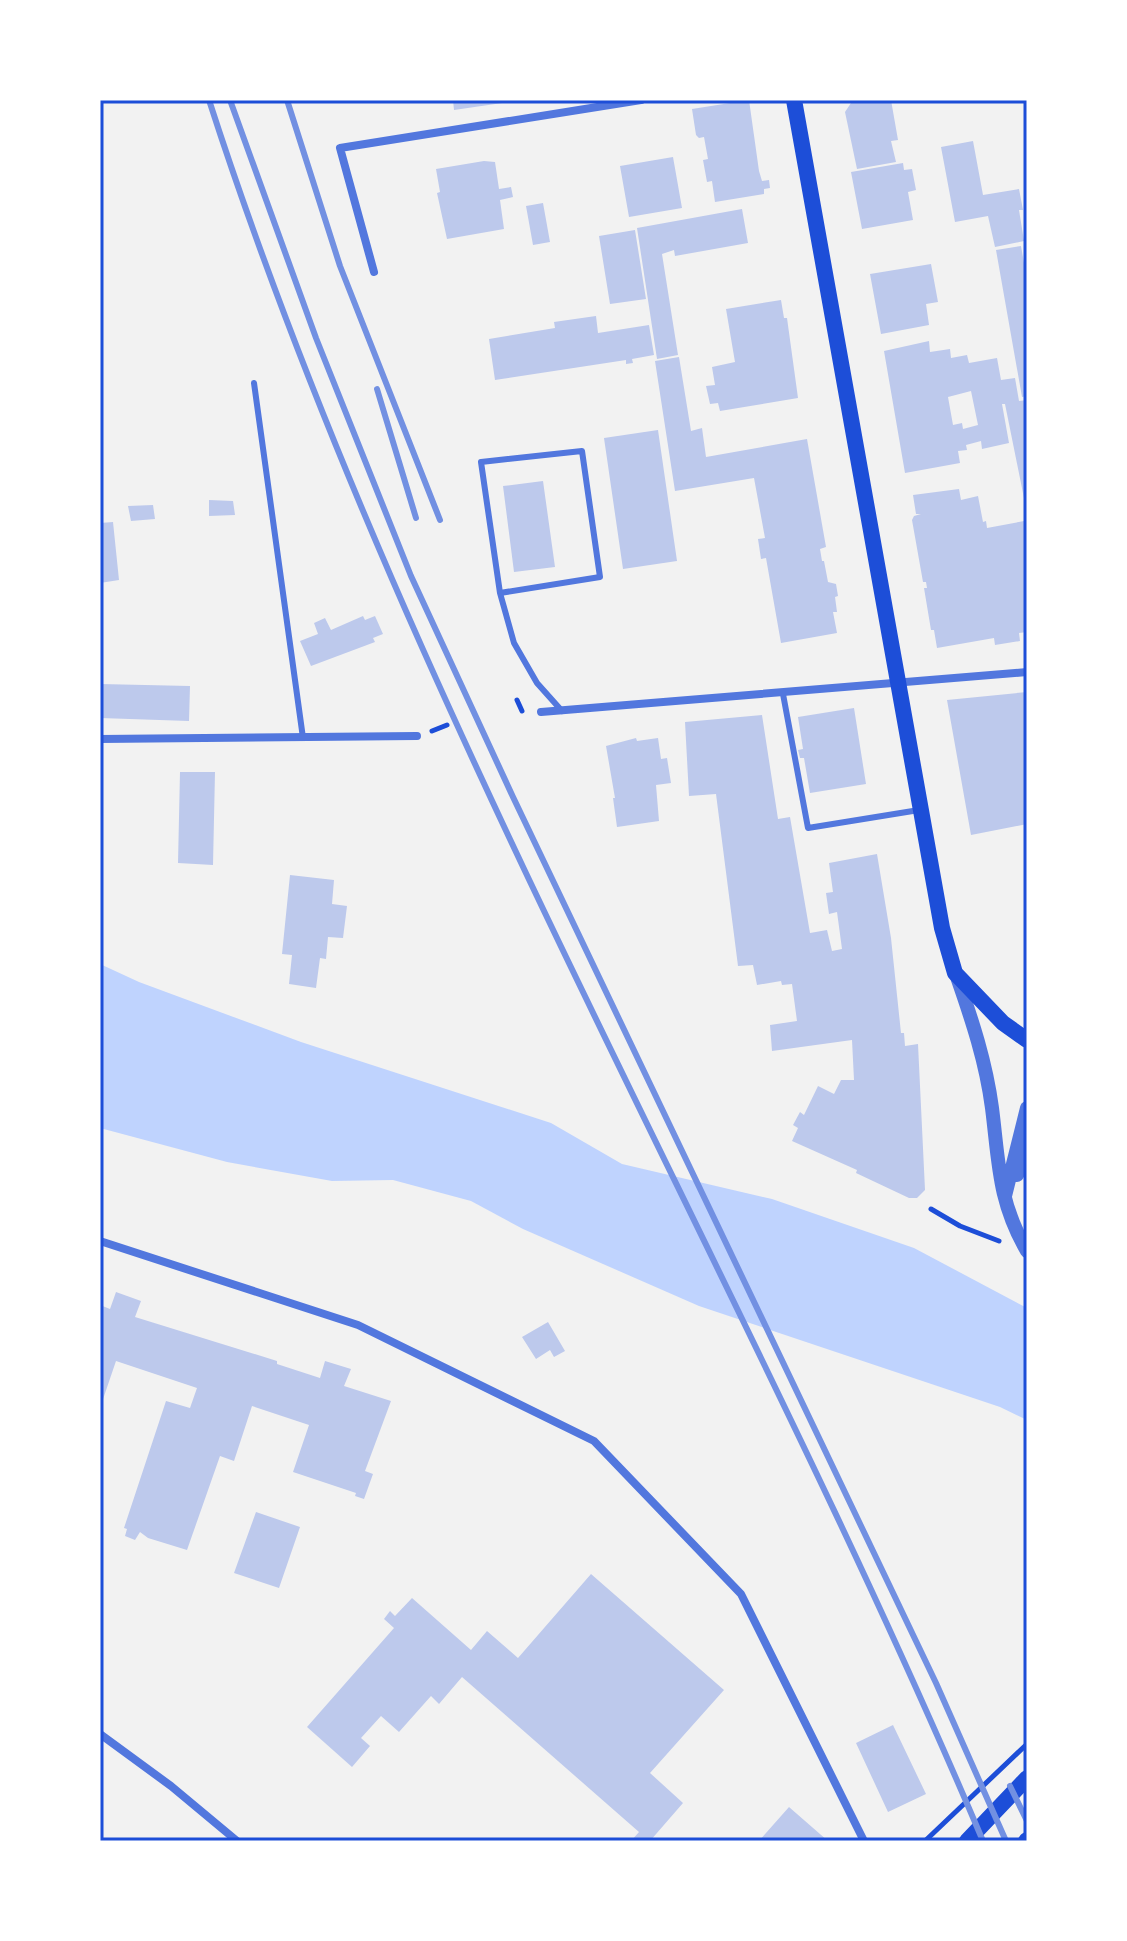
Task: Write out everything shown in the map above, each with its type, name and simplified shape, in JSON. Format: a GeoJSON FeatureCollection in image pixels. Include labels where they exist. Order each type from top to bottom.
{"type":"FeatureCollection","features":[{"type":"Feature","properties":{"kind":"main road"},"geometry":{"type":"LineString","coordinates":[[794,100],[942,928],[955,973],[1003,1023],[1027,1040]]}},
{"type":"Feature","properties":{"kind":"main road"},"geometry":{"type":"LineString","coordinates":[[967,1841],[1027,1778]]}},
{"type":"Feature","properties":{"kind":"street"},"geometry":{"type":"LineString","coordinates":[[374,272],[340,148],[602,103],[641,100]]}},
{"type":"Feature","properties":{"kind":"street"},"geometry":{"type":"LineString","coordinates":[[541,712],[1027,672]]}},
{"type":"Feature","properties":{"kind":"street"},"geometry":{"type":"LineString","coordinates":[[100,739],[417,736]]}},
{"type":"Feature","properties":{"kind":"street"},"geometry":{"type":"LineString","coordinates":[[955,973],[981,1047],[1004,1200],[1027,1251]]}},
{"type":"Feature","properties":{"kind":"street"},"geometry":{"type":"LineString","coordinates":[[1004,1200],[1027,1108]]}},
{"type":"Feature","properties":{"kind":"street"},"geometry":{"type":"LineString","coordinates":[[1004,1200],[1027,1153]]}},
{"type":"Feature","properties":{"kind":"street"},"geometry":{"type":"LineString","coordinates":[[100,1241],[358,1325],[594,1441],[741,1594],[864,1841]]}},
{"type":"Feature","properties":{"kind":"street"},"geometry":{"type":"LineString","coordinates":[[100,1734],[171,1786],[237,1841]]}},
{"type":"Feature","properties":{"kind":"lane"},"geometry":{"type":"LineString","coordinates":[[254,383],[303,738]]}},
{"type":"Feature","properties":{"kind":"lane"},"geometry":{"type":"LineString","coordinates":[[500,593],[600,577],[582,451],[481,462],[500,593],[514,643],[537,683],[562,711]]}},
{"type":"Feature","properties":{"kind":"lane"},"geometry":{"type":"LineString","coordinates":[[783,694],[808,828],[919,810]]}},
{"type":"Feature","properties":{"kind":"path"},"geometry":{"type":"LineString","coordinates":[[931,1209],[960,1226],[1000,1241]]}},
{"type":"Feature","properties":{"kind":"path"},"geometry":{"type":"LineString","coordinates":[[925,1841],[1027,1744]]}},
{"type":"Feature","properties":{"kind":"water"},"geometry":{"type":"Polygon","coordinates":[[[100,964],[139,982],[301,1042],[551,1123],[622,1164],[772,1199],[914,1248],[1027,1308],[1027,1420],[1000,1407],[699,1306],[523,1229],[471,1201],[393,1180],[332,1181],[227,1162],[100,1128],[100,964]]]}},
{"type":"Feature","properties":{"kind":"building"},"geometry":{"type":"Polygon","coordinates":[[[453,100],[509,100],[509,102],[454,110],[453,100]]]}},
{"type":"Feature","properties":{"kind":"building"},"geometry":{"type":"Polygon","coordinates":[[[749,100],[759,171],[762,181],[769,180],[770,188],[764,189],[764,194],[715,202],[712,181],[707,182],[703,160],[708,159],[704,137],[696,135],[692,109],[749,100]]]}},
{"type":"Feature","properties":{"kind":"building"},"geometry":{"type":"Polygon","coordinates":[[[891,100],[898,140],[891,141],[896,162],[857,169],[845,112],[851,103],[891,100]]]}},
{"type":"Feature","properties":{"kind":"building"},"geometry":{"type":"Polygon","coordinates":[[[973,141],[983,195],[1019,189],[1024,241],[995,247],[988,216],[955,222],[941,147],[973,141]]]}},
{"type":"Feature","properties":{"kind":"building"},"geometry":{"type":"Polygon","coordinates":[[[673,157],[682,208],[629,217],[620,166],[673,157]]]}},
{"type":"Feature","properties":{"kind":"building"},"geometry":{"type":"Polygon","coordinates":[[[495,162],[499,189],[511,187],[513,197],[500,200],[504,229],[447,239],[437,193],[440,192],[436,169],[495,162]]]}},
{"type":"Feature","properties":{"kind":"building"},"geometry":{"type":"Polygon","coordinates":[[[903,163],[904,170],[912,169],[916,190],[908,192],[913,220],[862,229],[851,172],[903,163]]]}},
{"type":"Feature","properties":{"kind":"building"},"geometry":{"type":"Polygon","coordinates":[[[543,203],[550,242],[533,245],[526,206],[543,203]]]}},
{"type":"Feature","properties":{"kind":"building"},"geometry":{"type":"Polygon","coordinates":[[[742,209],[748,243],[675,256],[674,250],[662,254],[678,355],[657,359],[637,228],[742,209]]]}},
{"type":"Feature","properties":{"kind":"building"},"geometry":{"type":"Polygon","coordinates":[[[635,230],[646,299],[610,304],[599,236],[635,230]]]}},
{"type":"Feature","properties":{"kind":"building"},"geometry":{"type":"Polygon","coordinates":[[[1021,246],[1027,280],[1027,396],[1022,397],[996,250],[1021,246]]]}},
{"type":"Feature","properties":{"kind":"building"},"geometry":{"type":"Polygon","coordinates":[[[931,264],[938,302],[926,304],[929,325],[881,334],[870,274],[931,264]]]}},
{"type":"Feature","properties":{"kind":"building"},"geometry":{"type":"Polygon","coordinates":[[[781,300],[784,318],[787,318],[798,398],[720,411],[718,403],[710,404],[706,386],[715,385],[712,367],[735,362],[726,309],[781,300]]]}},
{"type":"Feature","properties":{"kind":"building"},"geometry":{"type":"Polygon","coordinates":[[[596,316],[598,333],[649,325],[654,355],[632,359],[633,363],[626,364],[626,360],[495,380],[489,339],[555,328],[554,322],[596,316]]]}},
{"type":"Feature","properties":{"kind":"building"},"geometry":{"type":"Polygon","coordinates":[[[929,341],[930,352],[950,349],[951,358],[967,355],[969,363],[997,358],[1001,380],[1015,378],[1019,401],[1027,400],[1027,513],[1005,404],[1002,404],[1009,443],[982,449],[981,441],[966,445],[967,450],[958,451],[960,463],[905,473],[884,351],[929,341]],[[971,391],[948,397],[953,425],[962,423],[963,429],[978,425],[971,391]]]}},
{"type":"Feature","properties":{"kind":"building"},"geometry":{"type":"Polygon","coordinates":[[[679,357],[691,431],[702,428],[706,457],[807,439],[826,547],[820,549],[822,561],[828,582],[836,584],[838,596],[835,597],[837,612],[833,612],[837,633],[781,643],[766,558],[761,559],[758,539],[765,538],[754,478],[675,491],[655,361],[679,357]]]}},
{"type":"Feature","properties":{"kind":"building"},"geometry":{"type":"Polygon","coordinates":[[[658,430],[677,561],[623,569],[604,438],[658,430]]]}},
{"type":"Feature","properties":{"kind":"building"},"geometry":{"type":"Polygon","coordinates":[[[543,481],[555,567],[514,572],[503,486],[543,481]]]}},
{"type":"Feature","properties":{"kind":"building"},"geometry":{"type":"Polygon","coordinates":[[[959,489],[961,500],[978,496],[987,528],[1024,521],[1027,536],[1027,632],[1019,633],[1020,641],[995,645],[994,638],[937,648],[934,630],[931,630],[924,588],[927,588],[926,582],[923,582],[912,520],[921,514],[916,514],[913,495],[959,489]]]}},
{"type":"Feature","properties":{"kind":"building"},"geometry":{"type":"Polygon","coordinates":[[[209,500],[233,501],[235,515],[209,516],[209,500]]]}},
{"type":"Feature","properties":{"kind":"building"},"geometry":{"type":"Polygon","coordinates":[[[153,505],[155,519],[131,521],[128,506],[153,505]]]}},
{"type":"Feature","properties":{"kind":"building"},"geometry":{"type":"Polygon","coordinates":[[[113,522],[119,580],[100,583],[100,523],[113,522]]]}},
{"type":"Feature","properties":{"kind":"building"},"geometry":{"type":"Polygon","coordinates":[[[363,616],[365,620],[375,616],[383,634],[373,638],[375,642],[311,666],[300,641],[318,634],[314,623],[325,618],[331,630],[363,616]]]}},
{"type":"Feature","properties":{"kind":"building"},"geometry":{"type":"Polygon","coordinates":[[[100,684],[190,686],[189,721],[100,718],[100,684]]]}},
{"type":"Feature","properties":{"kind":"building"},"geometry":{"type":"Polygon","coordinates":[[[1027,692],[1027,824],[971,835],[947,700],[1027,692]]]}},
{"type":"Feature","properties":{"kind":"building"},"geometry":{"type":"Polygon","coordinates":[[[854,708],[866,784],[810,793],[804,758],[800,758],[798,750],[803,749],[798,717],[854,708]]]}},
{"type":"Feature","properties":{"kind":"building"},"geometry":{"type":"Polygon","coordinates":[[[762,715],[778,819],[790,817],[810,933],[827,930],[832,951],[842,949],[837,912],[829,914],[826,893],[833,892],[829,863],[877,854],[891,938],[901,1033],[904,1033],[905,1046],[918,1044],[925,1190],[917,1198],[909,1198],[792,1141],[798,1128],[793,1125],[800,1112],[804,1115],[818,1086],[834,1094],[841,1080],[854,1080],[852,1040],[772,1051],[770,1025],[797,1021],[792,984],[782,985],[781,981],[757,985],[753,965],[738,966],[716,794],[689,796],[685,722],[762,715]]]}},
{"type":"Feature","properties":{"kind":"building"},"geometry":{"type":"Polygon","coordinates":[[[636,738],[637,741],[658,738],[661,759],[667,758],[671,783],[656,785],[659,821],[617,827],[606,746],[636,738]]]}},
{"type":"Feature","properties":{"kind":"building"},"geometry":{"type":"Polygon","coordinates":[[[180,772],[215,772],[213,865],[178,863],[180,772]]]}},
{"type":"Feature","properties":{"kind":"building"},"geometry":{"type":"Polygon","coordinates":[[[290,875],[334,880],[332,904],[347,906],[343,938],[328,937],[326,959],[320,958],[316,988],[289,984],[292,955],[282,954],[290,875]]]}},
{"type":"Feature","properties":{"kind":"building"},"geometry":{"type":"Polygon","coordinates":[[[116,1292],[141,1301],[135,1317],[277,1361],[277,1364],[320,1378],[325,1361],[351,1369],[344,1386],[391,1401],[365,1471],[373,1474],[364,1499],[355,1496],[356,1493],[293,1472],[309,1425],[252,1406],[234,1461],[220,1456],[187,1550],[148,1538],[140,1532],[135,1540],[125,1536],[127,1529],[124,1528],[166,1401],[190,1408],[197,1388],[116,1361],[100,1408],[100,1305],[110,1309],[116,1292]]]}},
{"type":"Feature","properties":{"kind":"building"},"geometry":{"type":"Polygon","coordinates":[[[548,1322],[565,1351],[554,1357],[550,1350],[536,1359],[522,1337],[548,1322]]]}},
{"type":"Feature","properties":{"kind":"building"},"geometry":{"type":"Polygon","coordinates":[[[256,1512],[300,1527],[279,1588],[234,1573],[256,1512]]]}},
{"type":"Feature","properties":{"kind":"building"},"geometry":{"type":"Polygon","coordinates":[[[591,1574],[724,1690],[650,1773],[683,1803],[650,1841],[631,1841],[639,1832],[462,1677],[439,1704],[431,1696],[399,1732],[381,1716],[361,1738],[370,1746],[352,1767],[307,1727],[394,1628],[384,1619],[390,1611],[395,1616],[412,1598],[471,1650],[487,1631],[518,1658],[591,1574]]]}},
{"type":"Feature","properties":{"kind":"building"},"geometry":{"type":"Polygon","coordinates":[[[893,1725],[926,1794],[888,1812],[856,1743],[893,1725]]]}},
{"type":"Feature","properties":{"kind":"building"},"geometry":{"type":"Polygon","coordinates":[[[789,1807],[828,1841],[759,1841],[789,1807]]]}},
{"type":"Feature","properties":{"kind":"railway"},"geometry":{"type":"LineString","coordinates":[[209,100],[288,325],[378,546],[576,979],[887,1623],[983,1841]]}},
{"type":"Feature","properties":{"kind":"railway"},"geometry":{"type":"LineString","coordinates":[[230,100],[316,338],[411,576],[513,797],[936,1683],[1006,1841]]}},
{"type":"Feature","properties":{"kind":"railway"},"geometry":{"type":"LineString","coordinates":[[287,100],[340,266],[440,520]]}},
{"type":"Feature","properties":{"kind":"railway"},"geometry":{"type":"LineString","coordinates":[[377,389],[416,518]]}},
{"type":"Feature","properties":{"kind":"railway"},"geometry":{"type":"LineString","coordinates":[[1010,1786],[1027,1821]]}}]}
